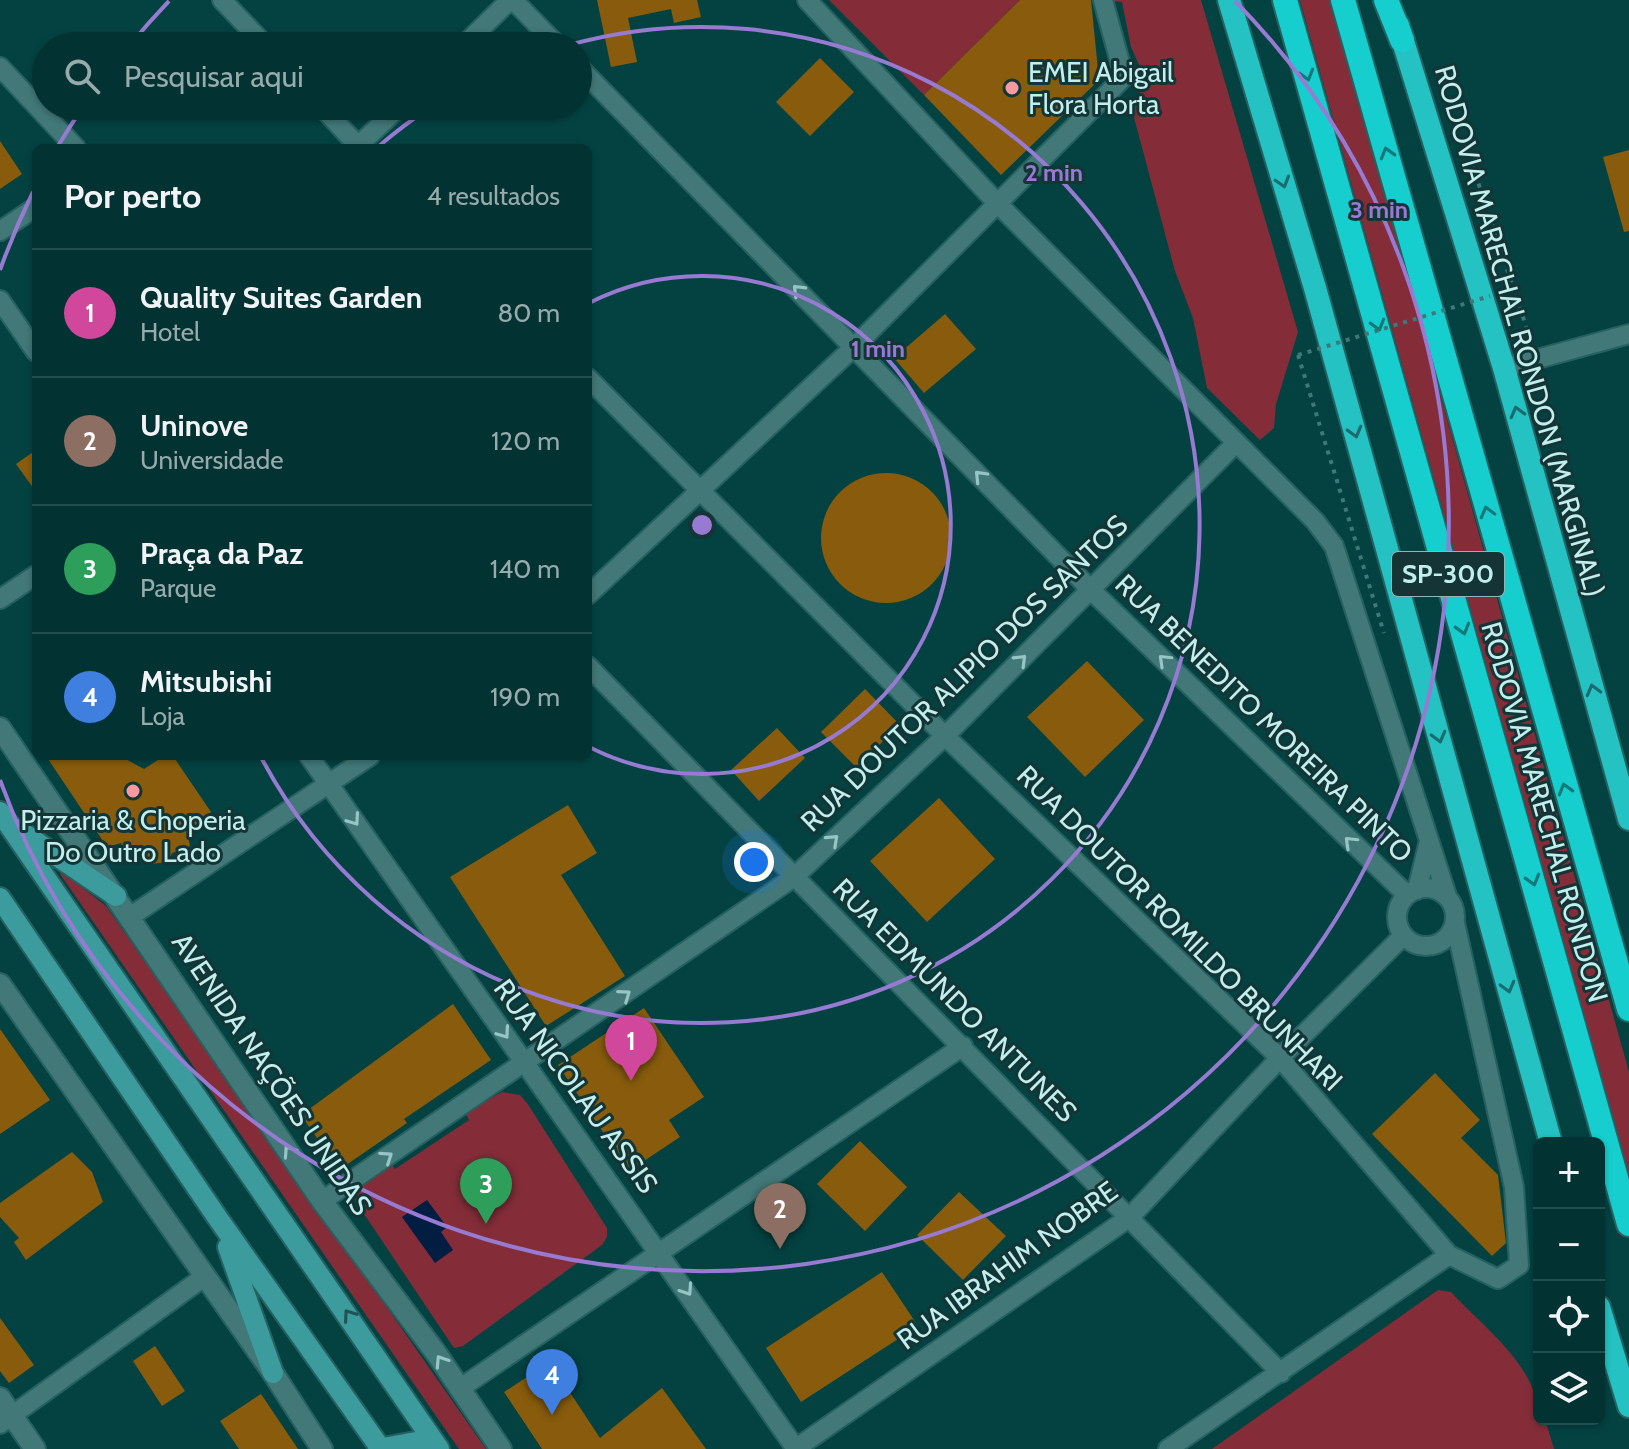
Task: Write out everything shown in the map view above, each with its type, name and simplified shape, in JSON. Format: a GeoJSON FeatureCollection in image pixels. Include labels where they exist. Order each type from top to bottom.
{"type":"FeatureCollection","features":[{"type":"Feature","properties":{"kind":"highway"},"geometry":{"type":"LineString","coordinates":[[1229,0],[1315,288],[1549,1137]]}},
{"type":"Feature","properties":{"kind":"highway","name":"RODOVIA MARECHAL RONDON"},"geometry":{"type":"LineString","coordinates":[[1285,0],[1629,1224]]}},
{"type":"Feature","properties":{"kind":"highway","name":"RODOVIA MARECHAL RONDON"},"geometry":{"type":"LineString","coordinates":[[1343,0],[1629,1009]]}},
{"type":"Feature","properties":{"kind":"highway"},"geometry":{"type":"LineString","coordinates":[[1388,0],[1402,40]]}},
{"type":"Feature","properties":{"kind":"highway","name":"RODOVIA MARECHAL RONDON (MARGINAL)"},"geometry":{"type":"LineString","coordinates":[[1402,40],[1504,368],[1629,819]]}},
{"type":"Feature","properties":{"kind":"highway"},"geometry":{"type":"LineString","coordinates":[[1605,1327],[1629,1406]]}},
{"type":"Feature","properties":{"kind":"main road"},"geometry":{"type":"LineString","coordinates":[[3,817],[116,896]]}},
{"type":"Feature","properties":{"kind":"main road"},"geometry":{"type":"LineString","coordinates":[[3,817],[439,1449]]}},
{"type":"Feature","properties":{"kind":"main road"},"geometry":{"type":"LineString","coordinates":[[0,898],[7,913],[379,1449],[416,1442],[420,1449]]}},
{"type":"Feature","properties":{"kind":"main road"},"geometry":{"type":"LineString","coordinates":[[219,1220],[273,1373]]}},
{"type":"Feature","properties":{"kind":"street"},"geometry":{"type":"LineString","coordinates":[[222,0],[253,32]]}},
{"type":"Feature","properties":{"kind":"street"},"geometry":{"type":"LineString","coordinates":[[478,32],[512,0],[544,32]]}},
{"type":"Feature","properties":{"kind":"street"},"geometry":{"type":"LineString","coordinates":[[807,0],[997,203],[1192,394],[1236,443],[1315,521],[1334,546],[1428,845],[1452,904],[1455,923],[1445,940],[1437,945],[1417,946],[1403,936],[1396,915],[1412,892],[1428,845]]}},
{"type":"Feature","properties":{"kind":"street"},"geometry":{"type":"LineString","coordinates":[[592,591],[854,347],[1124,77],[1103,0]]}},
{"type":"Feature","properties":{"kind":"street"},"geometry":{"type":"LineString","coordinates":[[0,67],[32,101]]}},
{"type":"Feature","properties":{"kind":"street","name":"RUA BENEDITO MOREIRA PINTO"},"geometry":{"type":"LineString","coordinates":[[592,80],[1092,591],[1412,892]]}},
{"type":"Feature","properties":{"kind":"street"},"geometry":{"type":"LineString","coordinates":[[50,120],[72,144]]}},
{"type":"Feature","properties":{"kind":"street"},"geometry":{"type":"LineString","coordinates":[[334,120],[355,144]]}},
{"type":"Feature","properties":{"kind":"street"},"geometry":{"type":"LineString","coordinates":[[361,144],[386,120]]}},
{"type":"Feature","properties":{"kind":"street"},"geometry":{"type":"LineString","coordinates":[[0,231],[32,210]]}},
{"type":"Feature","properties":{"kind":"street"},"geometry":{"type":"LineString","coordinates":[[0,300],[32,346]]}},
{"type":"Feature","properties":{"kind":"street"},"geometry":{"type":"LineString","coordinates":[[1504,368],[1629,334]]}},
{"type":"Feature","properties":{"kind":"street","name":"RUA DOUTOR ROMILDO BRUNHARI"},"geometry":{"type":"LineString","coordinates":[[592,382],[945,736],[1280,1058],[1449,1255],[1498,1279],[1519,1265],[1514,1187],[1462,966],[1455,923]]}},
{"type":"Feature","properties":{"kind":"street","name":"RUA DOUTOR ALIPIO DOS SANTOS"},"geometry":{"type":"LineString","coordinates":[[322,1201],[526,1064],[794,877],[945,736],[1236,443]]}},
{"type":"Feature","properties":{"kind":"street"},"geometry":{"type":"LineString","coordinates":[[0,599],[32,578]]}},
{"type":"Feature","properties":{"kind":"street","name":"RUA EDMUNDO ANTUNES"},"geometry":{"type":"LineString","coordinates":[[592,670],[1281,1373]]}},
{"type":"Feature","properties":{"kind":"street","name":"AVENIDA NAÇÕES UNIDAS"},"geometry":{"type":"LineString","coordinates":[[0,728],[131,916],[322,1201],[501,1449]]}},
{"type":"Feature","properties":{"kind":"street","name":"RUA NICOLAU ASSIS"},"geometry":{"type":"LineString","coordinates":[[312,760],[796,1449]]}},
{"type":"Feature","properties":{"kind":"street"},"geometry":{"type":"LineString","coordinates":[[131,916],[364,760]]}},
{"type":"Feature","properties":{"kind":"street"},"geometry":{"type":"LineString","coordinates":[[1412,892],[1430,888],[1447,896]]}},
{"type":"Feature","properties":{"kind":"street","name":"RUA IBRAHIM NOBRE"},"geometry":{"type":"LineString","coordinates":[[796,1449],[1130,1217],[1280,1058],[1403,936]]}},
{"type":"Feature","properties":{"kind":"street"},"geometry":{"type":"LineString","coordinates":[[1437,945],[1462,966]]}},
{"type":"Feature","properties":{"kind":"street"},"geometry":{"type":"LineString","coordinates":[[3,998],[273,1373],[322,1449]]}},
{"type":"Feature","properties":{"kind":"street"},"geometry":{"type":"LineString","coordinates":[[459,1389],[963,1046]]}},
{"type":"Feature","properties":{"kind":"street"},"geometry":{"type":"LineString","coordinates":[[1168,1449],[1449,1255]]}},
{"type":"Feature","properties":{"kind":"street"},"geometry":{"type":"LineString","coordinates":[[6,1420],[204,1277]]}},
{"type":"Feature","properties":{"kind":"street"},"geometry":{"type":"LineString","coordinates":[[0,1398],[6,1420],[35,1449]]}},
{"type":"Feature","properties":{"kind":"path"},"geometry":{"type":"LineString","coordinates":[[1510,280],[1537,359]]}},
{"type":"Feature","properties":{"kind":"path"},"geometry":{"type":"LineString","coordinates":[[1376,602],[1298,355],[1490,296]]}},
{"type":"Feature","properties":{"kind":"shaded area"},"geometry":{"type":"Polygon","coordinates":[[[829,0],[1020,0],[924,95],[829,0]]]}},
{"type":"Feature","properties":{"kind":"shaded area"},"geometry":{"type":"Polygon","coordinates":[[[1099,0],[1201,0],[1298,332],[1276,404],[1274,428],[1260,440],[1207,388],[1193,318],[1175,271],[1132,110],[1146,80],[1131,47],[1122,2],[1099,0]]]}},
{"type":"Feature","properties":{"kind":"shaded area"},"geometry":{"type":"Polygon","coordinates":[[[1300,0],[1330,0],[1629,1072],[1629,1175],[1300,0]]]}},
{"type":"Feature","properties":{"kind":"shaded area"},"geometry":{"type":"Polygon","coordinates":[[[62,872],[106,906],[486,1449],[459,1449],[60,874],[62,872]]]}},
{"type":"Feature","properties":{"kind":"shaded area"},"geometry":{"type":"Polygon","coordinates":[[[502,1092],[520,1095],[527,1103],[607,1228],[607,1237],[602,1245],[463,1346],[454,1348],[352,1196],[357,1187],[392,1165],[395,1169],[469,1120],[465,1113],[502,1092]]]}},
{"type":"Feature","properties":{"kind":"shaded area"},"geometry":{"type":"Polygon","coordinates":[[[1438,1290],[1451,1292],[1520,1365],[1533,1390],[1533,1425],[1547,1425],[1554,1449],[1212,1449],[1438,1290]]]}},
{"type":"Feature","properties":{"kind":"water"},"geometry":{"type":"Polygon","coordinates":[[[427,1200],[447,1227],[441,1232],[453,1250],[435,1263],[402,1217],[427,1200]]]}},
{"type":"Feature","properties":{"kind":"building"},"geometry":{"type":"Polygon","coordinates":[[[597,0],[697,0],[701,17],[674,23],[671,9],[628,18],[637,62],[611,67],[597,0]]]}},
{"type":"Feature","properties":{"kind":"building","name":"EMEI Abigail Flora Horta"},"geometry":{"type":"Polygon","coordinates":[[[1020,0],[1091,0],[1099,80],[1001,175],[924,95],[1020,0]]]}},
{"type":"Feature","properties":{"kind":"building"},"geometry":{"type":"Polygon","coordinates":[[[820,58],[854,92],[810,136],[776,102],[820,58]]]}},
{"type":"Feature","properties":{"kind":"building"},"geometry":{"type":"Polygon","coordinates":[[[0,141],[22,174],[0,189],[0,141]]]}},
{"type":"Feature","properties":{"kind":"building"},"geometry":{"type":"Polygon","coordinates":[[[1629,150],[1629,231],[1624,232],[1603,157],[1629,150]]]}},
{"type":"Feature","properties":{"kind":"building"},"geometry":{"type":"Polygon","coordinates":[[[945,314],[976,349],[924,393],[894,358],[945,314]]]}},
{"type":"Feature","properties":{"kind":"building"},"geometry":{"type":"Polygon","coordinates":[[[32,453],[32,486],[16,464],[32,453]]]}},
{"type":"Feature","properties":{"kind":"building"},"geometry":{"type":"Polygon","coordinates":[[[886,473],[911,478],[932,492],[946,513],[951,538],[946,563],[932,584],[911,598],[886,603],[861,598],[840,584],[826,563],[821,538],[826,513],[840,492],[861,478],[886,473]]]}},
{"type":"Feature","properties":{"kind":"building"},"geometry":{"type":"Polygon","coordinates":[[[1087,661],[1144,720],[1085,777],[1027,717],[1087,661]]]}},
{"type":"Feature","properties":{"kind":"building"},"geometry":{"type":"Polygon","coordinates":[[[865,689],[900,725],[856,767],[821,732],[865,689]]]}},
{"type":"Feature","properties":{"kind":"building"},"geometry":{"type":"Polygon","coordinates":[[[777,728],[805,758],[759,801],[731,770],[777,728]]]}},
{"type":"Feature","properties":{"kind":"building","name":"Pizzaria & Choperia Do Outro Lado"},"geometry":{"type":"Polygon","coordinates":[[[49,760],[127,760],[144,769],[158,760],[176,760],[211,812],[187,832],[190,846],[172,853],[168,862],[151,864],[144,854],[127,858],[121,843],[107,847],[49,760]]]}},
{"type":"Feature","properties":{"kind":"building"},"geometry":{"type":"Polygon","coordinates":[[[939,798],[995,859],[927,922],[870,861],[939,798]]]}},
{"type":"Feature","properties":{"kind":"building"},"geometry":{"type":"Polygon","coordinates":[[[568,805],[597,853],[561,875],[625,976],[546,1026],[450,877],[568,805]]]}},
{"type":"Feature","properties":{"kind":"building"},"geometry":{"type":"Polygon","coordinates":[[[453,1004],[491,1060],[404,1119],[407,1123],[339,1170],[301,1115],[453,1004]]]}},
{"type":"Feature","properties":{"kind":"building"},"geometry":{"type":"Polygon","coordinates":[[[644,1008],[704,1097],[669,1120],[680,1137],[629,1171],[558,1065],[644,1008]]]}},
{"type":"Feature","properties":{"kind":"building"},"geometry":{"type":"Polygon","coordinates":[[[0,1029],[50,1100],[0,1134],[0,1029]]]}},
{"type":"Feature","properties":{"kind":"building"},"geometry":{"type":"Polygon","coordinates":[[[1435,1073],[1480,1120],[1461,1138],[1498,1175],[1506,1243],[1492,1256],[1372,1134],[1435,1073]]]}},
{"type":"Feature","properties":{"kind":"building"},"geometry":{"type":"Polygon","coordinates":[[[860,1141],[907,1187],[865,1231],[817,1184],[860,1141]]]}},
{"type":"Feature","properties":{"kind":"building"},"geometry":{"type":"Polygon","coordinates":[[[72,1152],[92,1172],[103,1202],[26,1260],[14,1242],[19,1238],[0,1217],[0,1203],[72,1152]]]}},
{"type":"Feature","properties":{"kind":"building"},"geometry":{"type":"Polygon","coordinates":[[[959,1192],[1006,1236],[963,1280],[917,1235],[959,1192]]]}},
{"type":"Feature","properties":{"kind":"building"},"geometry":{"type":"Polygon","coordinates":[[[882,1272],[918,1326],[801,1402],[766,1348],[882,1272]]]}},
{"type":"Feature","properties":{"kind":"building"},"geometry":{"type":"Polygon","coordinates":[[[0,1318],[34,1365],[9,1383],[0,1371],[0,1318]]]}},
{"type":"Feature","properties":{"kind":"building"},"geometry":{"type":"Polygon","coordinates":[[[155,1346],[185,1391],[162,1406],[133,1361],[155,1346]]]}},
{"type":"Feature","properties":{"kind":"building"},"geometry":{"type":"Polygon","coordinates":[[[550,1362],[600,1438],[662,1388],[706,1449],[542,1449],[504,1392],[550,1362]]]}},
{"type":"Feature","properties":{"kind":"building"},"geometry":{"type":"Polygon","coordinates":[[[261,1394],[298,1449],[239,1449],[220,1421],[261,1394]]]}},
{"type":"Feature","properties":{"kind":"place","name":"EMEI Abigail Flora Horta"},"geometry":{"type":"Point","coordinates":[1012,88]}},
{"type":"Feature","properties":{"kind":"place","name":"Pizzaria & Choperia Do Outro Lado"},"geometry":{"type":"Point","coordinates":[133,791]}},
{"type":"Feature","properties":{"kind":"place","name":"Quality Suites Garden"},"geometry":{"type":"Point","coordinates":[631,1081]}},
{"type":"Feature","properties":{"kind":"place","name":"Praça da Paz"},"geometry":{"type":"Point","coordinates":[486,1224]}},
{"type":"Feature","properties":{"kind":"place","name":"Uninove"},"geometry":{"type":"Point","coordinates":[780,1249]}},
{"type":"Feature","properties":{"kind":"place","name":"Mitsubishi"},"geometry":{"type":"Point","coordinates":[552,1415]}}]}
